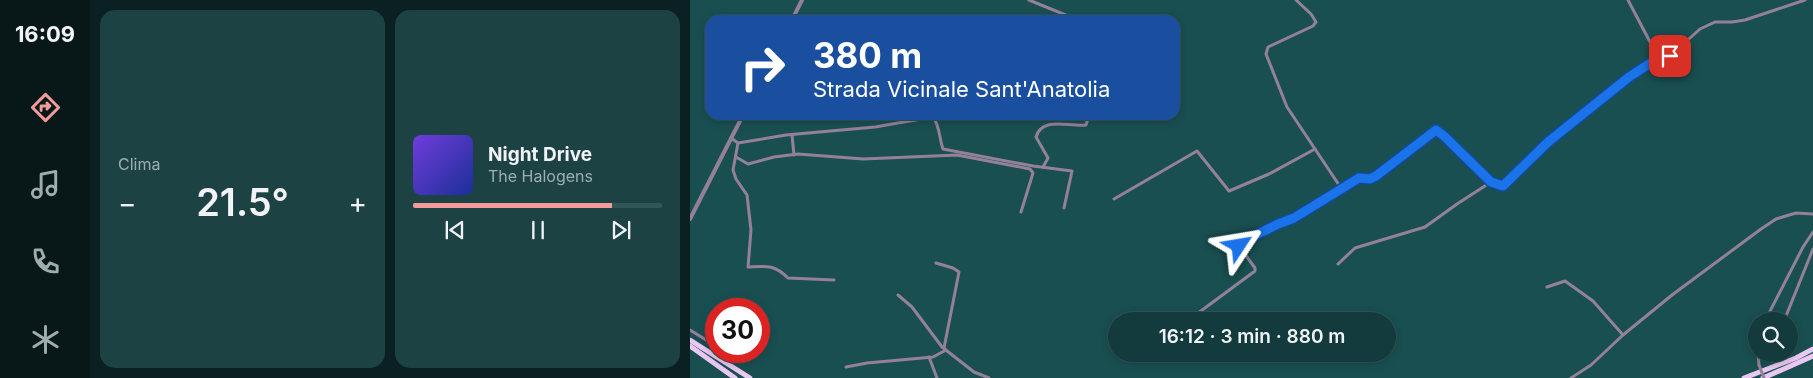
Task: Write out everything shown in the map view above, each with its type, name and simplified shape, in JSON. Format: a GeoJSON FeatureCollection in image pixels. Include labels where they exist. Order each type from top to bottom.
{"type":"FeatureCollection","features":[{"type":"Feature","properties":{"kind":"highway"},"geometry":{"type":"LineString","coordinates":[[690,340],[693,346],[735,378]]}},
{"type":"Feature","properties":{"kind":"highway"},"geometry":{"type":"LineString","coordinates":[[693,346],[750,378]]}},
{"type":"Feature","properties":{"kind":"highway"},"geometry":{"type":"LineString","coordinates":[[1744,378],[1796,358],[1813,349]]}},
{"type":"Feature","properties":{"kind":"highway"},"geometry":{"type":"LineString","coordinates":[[1764,378],[1813,356]]}},
{"type":"Feature","properties":{"kind":"street"},"geometry":{"type":"LineString","coordinates":[[794,15],[802,0]]}},
{"type":"Feature","properties":{"kind":"street"},"geometry":{"type":"LineString","coordinates":[[1029,0],[1066,15]]}},
{"type":"Feature","properties":{"kind":"street"},"geometry":{"type":"LineString","coordinates":[[1296,0],[1311,14],[1316,22],[1314,26],[1268,46],[1266,54],[1287,107],[1341,188]]}},
{"type":"Feature","properties":{"kind":"street"},"geometry":{"type":"LineString","coordinates":[[1628,0],[1660,61]]}},
{"type":"Feature","properties":{"kind":"street"},"geometry":{"type":"LineString","coordinates":[[1199,312],[1254,271],[1255,268],[1239,246],[1240,243],[1294,218],[1359,178],[1370,179],[1376,176],[1436,130],[1491,182],[1503,186],[1548,142],[1629,77],[1649,64],[1670,56],[1690,37],[1708,25],[1715,22],[1745,20],[1805,0]]}},
{"type":"Feature","properties":{"kind":"street"},"geometry":{"type":"LineString","coordinates":[[690,219],[740,120]]}},
{"type":"Feature","properties":{"kind":"street"},"geometry":{"type":"LineString","coordinates":[[731,138],[738,143],[792,135],[874,127],[915,120]]}},
{"type":"Feature","properties":{"kind":"street"},"geometry":{"type":"LineString","coordinates":[[935,120],[943,149],[1072,171],[1064,208]]}},
{"type":"Feature","properties":{"kind":"street"},"geometry":{"type":"LineString","coordinates":[[1043,167],[1048,158],[1036,137],[1038,131],[1047,125],[1053,124],[1086,125],[1087,120]]}},
{"type":"Feature","properties":{"kind":"street"},"geometry":{"type":"LineString","coordinates":[[792,135],[794,155]]}},
{"type":"Feature","properties":{"kind":"street"},"geometry":{"type":"LineString","coordinates":[[738,143],[733,170],[736,179],[747,196],[751,230],[748,267],[773,267],[779,269],[788,278],[834,280]]}},
{"type":"Feature","properties":{"kind":"street"},"geometry":{"type":"LineString","coordinates":[[1114,199],[1197,151],[1229,191],[1269,174],[1315,150]]}},
{"type":"Feature","properties":{"kind":"street"},"geometry":{"type":"LineString","coordinates":[[736,157],[748,164],[774,157],[794,155],[863,159],[957,155],[1030,170],[1033,173],[1021,212]]}},
{"type":"Feature","properties":{"kind":"street"},"geometry":{"type":"LineString","coordinates":[[1338,264],[1355,248],[1425,227],[1491,182]]}},
{"type":"Feature","properties":{"kind":"street"},"geometry":{"type":"LineString","coordinates":[[1571,378],[1591,365],[1623,335],[1716,261],[1776,219],[1796,213],[1813,214]]}},
{"type":"Feature","properties":{"kind":"street"},"geometry":{"type":"LineString","coordinates":[[1770,312],[1803,246],[1813,232]]}},
{"type":"Feature","properties":{"kind":"street"},"geometry":{"type":"LineString","coordinates":[[1788,312],[1813,249]]}},
{"type":"Feature","properties":{"kind":"street"},"geometry":{"type":"LineString","coordinates":[[936,263],[953,268],[958,272],[945,350]]}},
{"type":"Feature","properties":{"kind":"street"},"geometry":{"type":"LineString","coordinates":[[1547,288],[1565,281],[1593,301],[1623,335]]}},
{"type":"Feature","properties":{"kind":"street"},"geometry":{"type":"LineString","coordinates":[[898,295],[912,308],[945,350],[974,372],[989,378]]}},
{"type":"Feature","properties":{"kind":"street"},"geometry":{"type":"LineString","coordinates":[[690,330],[705,339]]}},
{"type":"Feature","properties":{"kind":"street"},"geometry":{"type":"LineString","coordinates":[[846,367],[929,357],[945,350]]}},
{"type":"Feature","properties":{"kind":"street"},"geometry":{"type":"LineString","coordinates":[[929,357],[937,378]]}},
{"type":"Feature","properties":{"kind":"street"},"geometry":{"type":"LineString","coordinates":[[1758,362],[1764,378]]}},
{"type":"Feature","properties":{"kind":"route"},"geometry":{"type":"LineString","coordinates":[[1239,246],[1240,243],[1294,218],[1359,178],[1370,179],[1376,176],[1436,130],[1491,182],[1503,186],[1548,142],[1629,77],[1649,64],[1670,56]]}}]}
